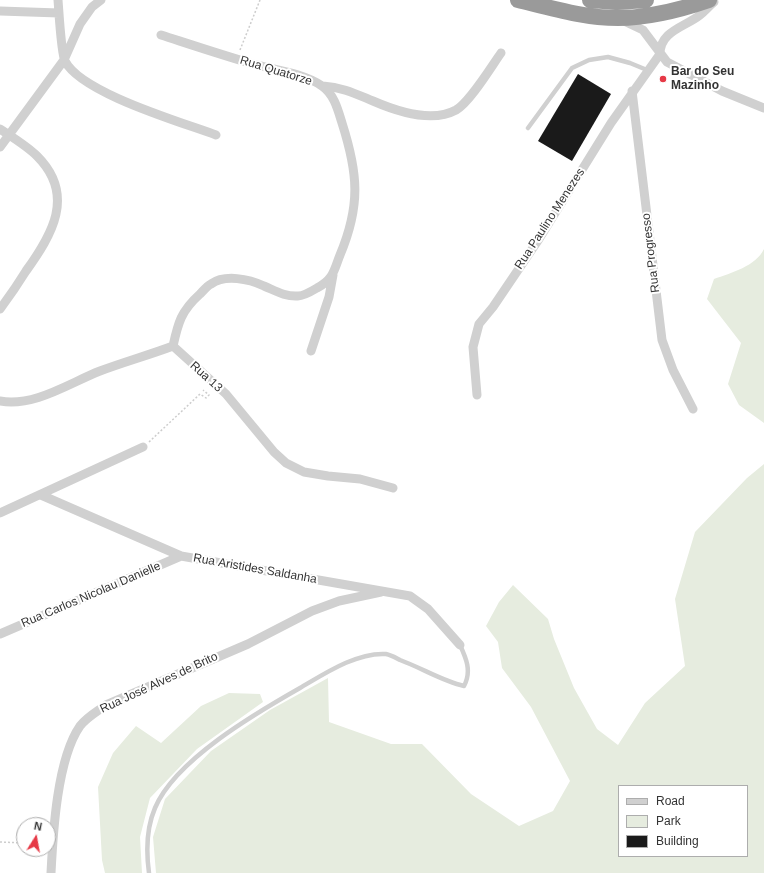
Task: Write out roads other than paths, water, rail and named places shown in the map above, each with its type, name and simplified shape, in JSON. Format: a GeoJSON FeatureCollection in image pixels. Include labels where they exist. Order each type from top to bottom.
{"type":"FeatureCollection","features":[{"type":"Feature","properties":{"kind":"highway"},"geometry":{"type":"LineString","coordinates":[[518,0],[593,16],[618,18],[667,12],[709,0]]}},
{"type":"Feature","properties":{"kind":"highway"},"geometry":{"type":"LineString","coordinates":[[590,0],[617,2],[646,0]]}},
{"type":"Feature","properties":{"kind":"street"},"geometry":{"type":"LineString","coordinates":[[58,0],[64,60],[72,71],[88,83],[111,95],[216,135]]}},
{"type":"Feature","properties":{"kind":"street"},"geometry":{"type":"LineString","coordinates":[[0,147],[64,60],[80,24],[92,7],[101,0]]}},
{"type":"Feature","properties":{"kind":"street","name":"Rua Paulino Menezes"},"geometry":{"type":"LineString","coordinates":[[477,395],[473,347],[479,324],[493,307],[539,239],[632,92],[660,54],[660,47],[670,32],[700,15],[716,0]]}},
{"type":"Feature","properties":{"kind":"street"},"geometry":{"type":"LineString","coordinates":[[0,11],[59,13]]}},
{"type":"Feature","properties":{"kind":"street"},"geometry":{"type":"LineString","coordinates":[[618,18],[643,30],[660,54],[672,65],[722,91],[764,108]]}},
{"type":"Feature","properties":{"kind":"street","name":"Rua Quatorze"},"geometry":{"type":"LineString","coordinates":[[161,35],[236,59],[309,79],[323,86],[331,94],[339,112],[350,149],[355,180],[356,204],[350,232],[333,275],[318,288],[298,296],[282,294],[246,280],[227,278],[211,283],[196,298],[178,320],[173,346]]}},
{"type":"Feature","properties":{"kind":"street"},"geometry":{"type":"LineString","coordinates":[[323,86],[336,87],[354,92],[399,111],[442,116],[457,110],[471,95],[501,53]]}},
{"type":"Feature","properties":{"kind":"street","name":"Rua Progresso"},"geometry":{"type":"LineString","coordinates":[[632,92],[662,340],[674,370],[693,409]]}},
{"type":"Feature","properties":{"kind":"street"},"geometry":{"type":"LineString","coordinates":[[0,130],[37,156],[52,175],[57,193],[58,207],[46,243],[0,309]]}},
{"type":"Feature","properties":{"kind":"street"},"geometry":{"type":"LineString","coordinates":[[311,351],[329,297],[333,275]]}},
{"type":"Feature","properties":{"kind":"street"},"geometry":{"type":"LineString","coordinates":[[0,401],[11,403],[25,402],[99,371],[173,346]]}},
{"type":"Feature","properties":{"kind":"street","name":"Rua 13"},"geometry":{"type":"LineString","coordinates":[[173,346],[226,394],[274,452],[286,463],[304,472],[360,479],[393,488]]}},
{"type":"Feature","properties":{"kind":"street"},"geometry":{"type":"LineString","coordinates":[[0,513],[143,447]]}},
{"type":"Feature","properties":{"kind":"street","name":"Rua Aristides Saldanha"},"geometry":{"type":"LineString","coordinates":[[41,495],[182,556],[410,596],[428,609],[460,645]]}},
{"type":"Feature","properties":{"kind":"street","name":"Rua Carlos Nicolau Danielle"},"geometry":{"type":"LineString","coordinates":[[0,634],[182,556]]}},
{"type":"Feature","properties":{"kind":"street","name":"Rua José Alves de Brito"},"geometry":{"type":"LineString","coordinates":[[52,873],[57,805],[63,768],[80,726],[92,715],[106,705],[248,644],[312,611],[339,601],[381,592]]}},
{"type":"Feature","properties":{"kind":"lane"},"geometry":{"type":"LineString","coordinates":[[528,128],[572,68],[589,60],[608,57],[648,70]]}},
{"type":"Feature","properties":{"kind":"lane"},"geometry":{"type":"LineString","coordinates":[[149,873],[147,858],[148,829],[155,807],[170,783],[203,752],[252,715],[336,667],[363,657],[386,654],[415,665],[453,683],[464,686],[468,680],[469,671],[467,660],[460,645]]}},
{"type":"Feature","properties":{"kind":"place","name":"Bar do Seu Mazinho"},"geometry":{"type":"Point","coordinates":[663,79]}}]}
